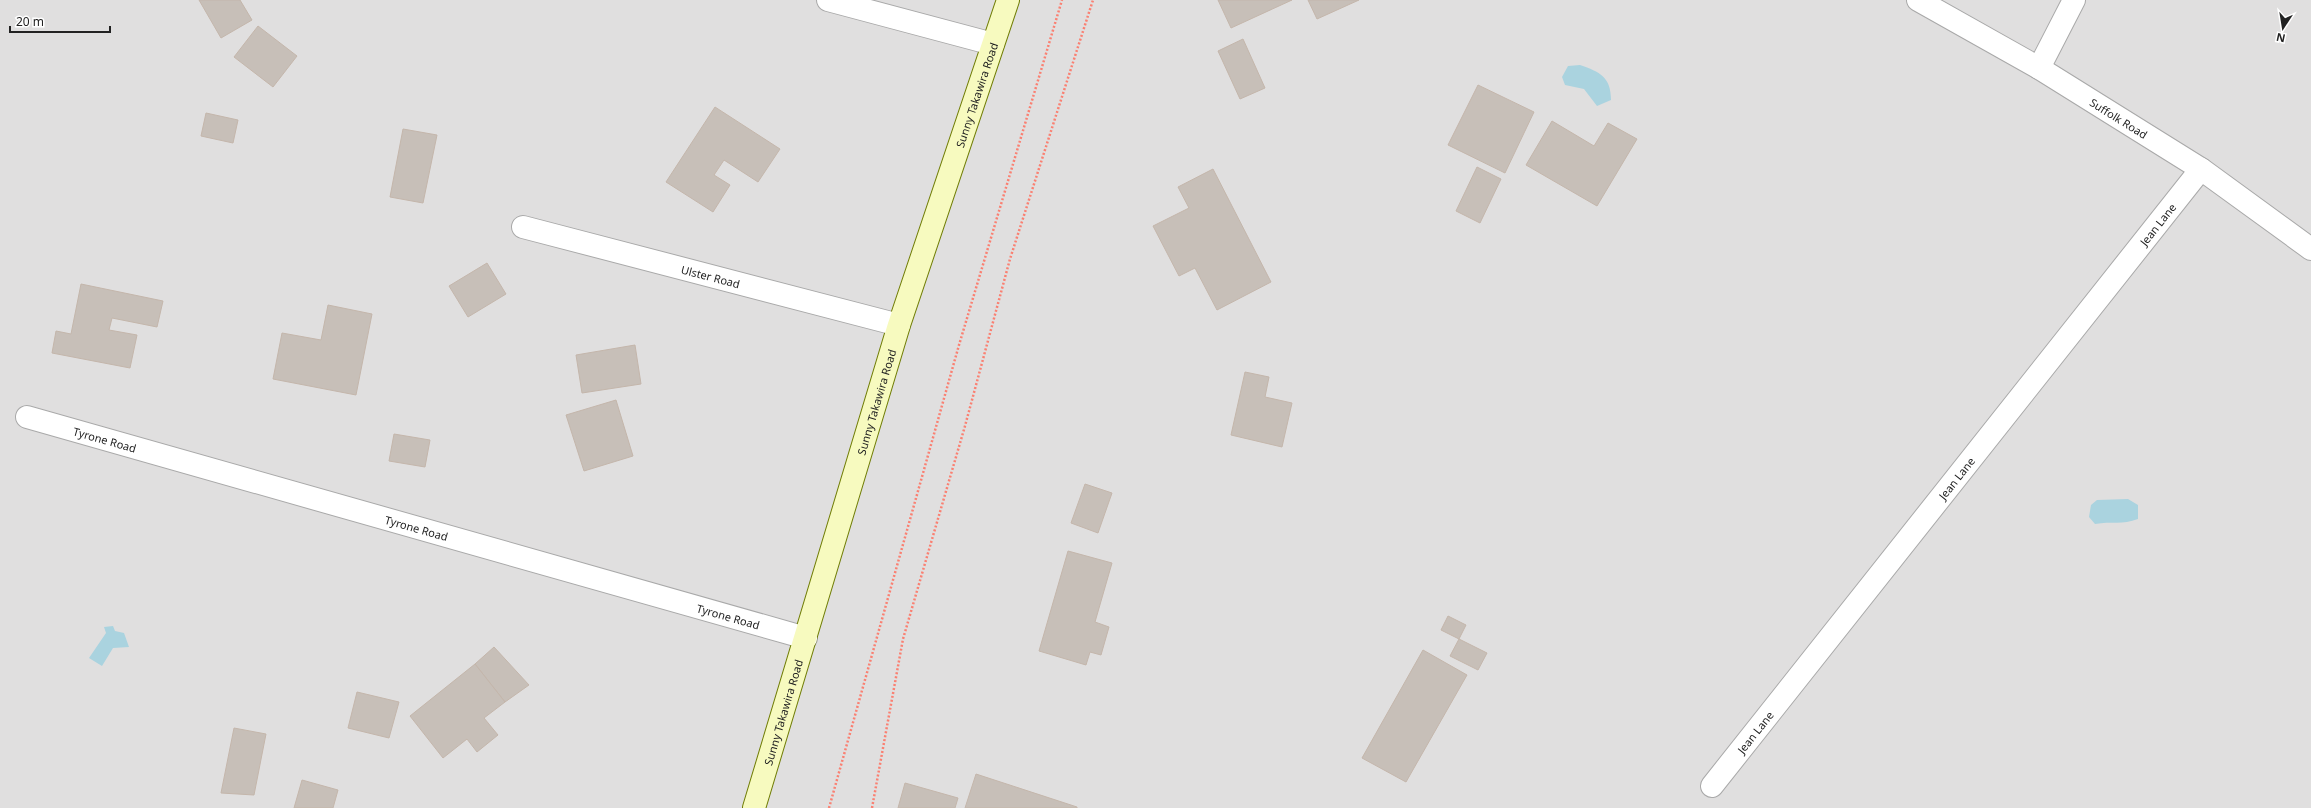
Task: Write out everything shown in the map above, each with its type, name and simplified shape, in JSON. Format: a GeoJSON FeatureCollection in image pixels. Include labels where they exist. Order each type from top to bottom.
{"type":"FeatureCollection","features":[{"type":"Feature","properties":{"kind":"main road","name":"Sunny Takawira Road"},"geometry":{"type":"LineString","coordinates":[[754,808],[899,325],[1008,0]]}},
{"type":"Feature","properties":{"kind":"street"},"geometry":{"type":"LineString","coordinates":[[828,0],[993,44]]}},
{"type":"Feature","properties":{"kind":"street","name":"Suffolk Road"},"geometry":{"type":"LineString","coordinates":[[1918,0],[2039,68],[2201,169],[2311,249]]}},
{"type":"Feature","properties":{"kind":"street"},"geometry":{"type":"LineString","coordinates":[[2039,68],[2074,0]]}},
{"type":"Feature","properties":{"kind":"street","name":"Jean Lane"},"geometry":{"type":"LineString","coordinates":[[1712,786],[2201,169]]}},
{"type":"Feature","properties":{"kind":"street","name":"Ulster Road"},"geometry":{"type":"LineString","coordinates":[[524,227],[899,325]]}},
{"type":"Feature","properties":{"kind":"street","name":"Tyrone Road"},"geometry":{"type":"LineString","coordinates":[[27,418],[806,638]]}},
{"type":"Feature","properties":{"kind":"path"},"geometry":{"type":"LineString","coordinates":[[829,808],[957,352],[1062,0]]}},
{"type":"Feature","properties":{"kind":"path"},"geometry":{"type":"LineString","coordinates":[[872,808],[903,639],[965,426],[1010,259],[1093,0]]}},
{"type":"Feature","properties":{"kind":"shaded area"},"geometry":{"type":"Polygon","coordinates":[[[0,0],[2311,0],[2311,808],[0,808],[0,0]]]}},
{"type":"Feature","properties":{"kind":"water"},"geometry":{"type":"Polygon","coordinates":[[[1580,65],[1603,76],[1609,86],[1611,100],[1597,106],[1584,89],[1565,85],[1562,77],[1568,66],[1580,65]]]}},
{"type":"Feature","properties":{"kind":"water"},"geometry":{"type":"Polygon","coordinates":[[[2128,499],[2138,505],[2138,519],[2127,522],[2095,524],[2089,517],[2091,505],[2097,500],[2128,499]]]}},
{"type":"Feature","properties":{"kind":"water"},"geometry":{"type":"Polygon","coordinates":[[[113,626],[115,631],[124,633],[129,647],[113,648],[102,666],[89,658],[106,633],[104,627],[113,626]]]}},
{"type":"Feature","properties":{"kind":"building"},"geometry":{"type":"Polygon","coordinates":[[[199,0],[240,0],[252,20],[221,38],[199,0]]]}},
{"type":"Feature","properties":{"kind":"building"},"geometry":{"type":"Polygon","coordinates":[[[1218,0],[1292,0],[1231,28],[1218,0]]]}},
{"type":"Feature","properties":{"kind":"building"},"geometry":{"type":"Polygon","coordinates":[[[1308,0],[1359,0],[1317,19],[1308,0]]]}},
{"type":"Feature","properties":{"kind":"building"},"geometry":{"type":"Polygon","coordinates":[[[258,26],[297,56],[273,87],[234,57],[258,26]]]}},
{"type":"Feature","properties":{"kind":"building"},"geometry":{"type":"Polygon","coordinates":[[[1243,39],[1265,88],[1240,99],[1218,51],[1243,39]]]}},
{"type":"Feature","properties":{"kind":"building"},"geometry":{"type":"Polygon","coordinates":[[[1478,85],[1534,112],[1505,173],[1448,145],[1478,85]]]}},
{"type":"Feature","properties":{"kind":"building"},"geometry":{"type":"Polygon","coordinates":[[[715,107],[780,149],[758,182],[724,160],[714,175],[730,185],[713,212],[666,182],[715,107]]]}},
{"type":"Feature","properties":{"kind":"building"},"geometry":{"type":"Polygon","coordinates":[[[206,113],[238,120],[233,143],[201,136],[206,113]]]}},
{"type":"Feature","properties":{"kind":"building"},"geometry":{"type":"Polygon","coordinates":[[[1552,121],[1594,146],[1608,123],[1637,139],[1597,206],[1526,165],[1552,121]]]}},
{"type":"Feature","properties":{"kind":"building"},"geometry":{"type":"Polygon","coordinates":[[[403,129],[437,135],[423,203],[390,197],[403,129]]]}},
{"type":"Feature","properties":{"kind":"building"},"geometry":{"type":"Polygon","coordinates":[[[1477,167],[1501,179],[1480,223],[1456,211],[1477,167]]]}},
{"type":"Feature","properties":{"kind":"building"},"geometry":{"type":"Polygon","coordinates":[[[1213,169],[1271,282],[1217,310],[1195,268],[1179,276],[1153,226],[1189,208],[1178,187],[1213,169]]]}},
{"type":"Feature","properties":{"kind":"building"},"geometry":{"type":"Polygon","coordinates":[[[487,263],[506,294],[468,317],[449,286],[487,263]]]}},
{"type":"Feature","properties":{"kind":"building"},"geometry":{"type":"Polygon","coordinates":[[[81,284],[163,301],[157,327],[112,318],[109,330],[137,335],[130,368],[52,353],[56,331],[71,334],[81,284]]]}},
{"type":"Feature","properties":{"kind":"building"},"geometry":{"type":"Polygon","coordinates":[[[328,305],[372,314],[356,395],[273,379],[282,333],[321,340],[328,305]]]}},
{"type":"Feature","properties":{"kind":"building"},"geometry":{"type":"Polygon","coordinates":[[[635,345],[641,384],[582,393],[576,355],[635,345]]]}},
{"type":"Feature","properties":{"kind":"building"},"geometry":{"type":"Polygon","coordinates":[[[1245,372],[1269,377],[1265,397],[1292,403],[1282,447],[1231,435],[1245,372]]]}},
{"type":"Feature","properties":{"kind":"building"},"geometry":{"type":"Polygon","coordinates":[[[616,400],[633,456],[584,471],[566,415],[616,400]]]}},
{"type":"Feature","properties":{"kind":"building"},"geometry":{"type":"Polygon","coordinates":[[[394,434],[430,440],[425,467],[389,461],[394,434]]]}},
{"type":"Feature","properties":{"kind":"building"},"geometry":{"type":"Polygon","coordinates":[[[1085,484],[1112,493],[1098,533],[1071,523],[1085,484]]]}},
{"type":"Feature","properties":{"kind":"building"},"geometry":{"type":"Polygon","coordinates":[[[1068,551],[1112,563],[1095,622],[1109,627],[1101,655],[1090,652],[1086,665],[1039,651],[1068,551]]]}},
{"type":"Feature","properties":{"kind":"building"},"geometry":{"type":"Polygon","coordinates":[[[1448,616],[1466,625],[1459,639],[1441,630],[1448,616]]]}},
{"type":"Feature","properties":{"kind":"building"},"geometry":{"type":"Polygon","coordinates":[[[1459,639],[1487,653],[1478,670],[1450,656],[1459,639]]]}},
{"type":"Feature","properties":{"kind":"building"},"geometry":{"type":"Polygon","coordinates":[[[494,647],[529,685],[505,702],[475,664],[494,647]]]}},
{"type":"Feature","properties":{"kind":"building"},"geometry":{"type":"Polygon","coordinates":[[[1423,650],[1467,675],[1406,782],[1362,758],[1423,650]]]}},
{"type":"Feature","properties":{"kind":"building"},"geometry":{"type":"Polygon","coordinates":[[[475,664],[505,702],[484,718],[498,735],[477,752],[467,739],[443,758],[410,716],[475,664]]]}},
{"type":"Feature","properties":{"kind":"building"},"geometry":{"type":"Polygon","coordinates":[[[357,692],[399,702],[389,738],[348,728],[357,692]]]}},
{"type":"Feature","properties":{"kind":"building"},"geometry":{"type":"Polygon","coordinates":[[[234,728],[266,734],[254,795],[221,793],[234,728]]]}},
{"type":"Feature","properties":{"kind":"building"},"geometry":{"type":"Polygon","coordinates":[[[976,774],[1077,807],[1077,808],[965,808],[976,774]]]}},
{"type":"Feature","properties":{"kind":"building"},"geometry":{"type":"Polygon","coordinates":[[[302,780],[338,790],[333,808],[294,808],[302,780]]]}},
{"type":"Feature","properties":{"kind":"building"},"geometry":{"type":"Polygon","coordinates":[[[905,783],[958,798],[955,808],[898,808],[905,783]]]}}]}
